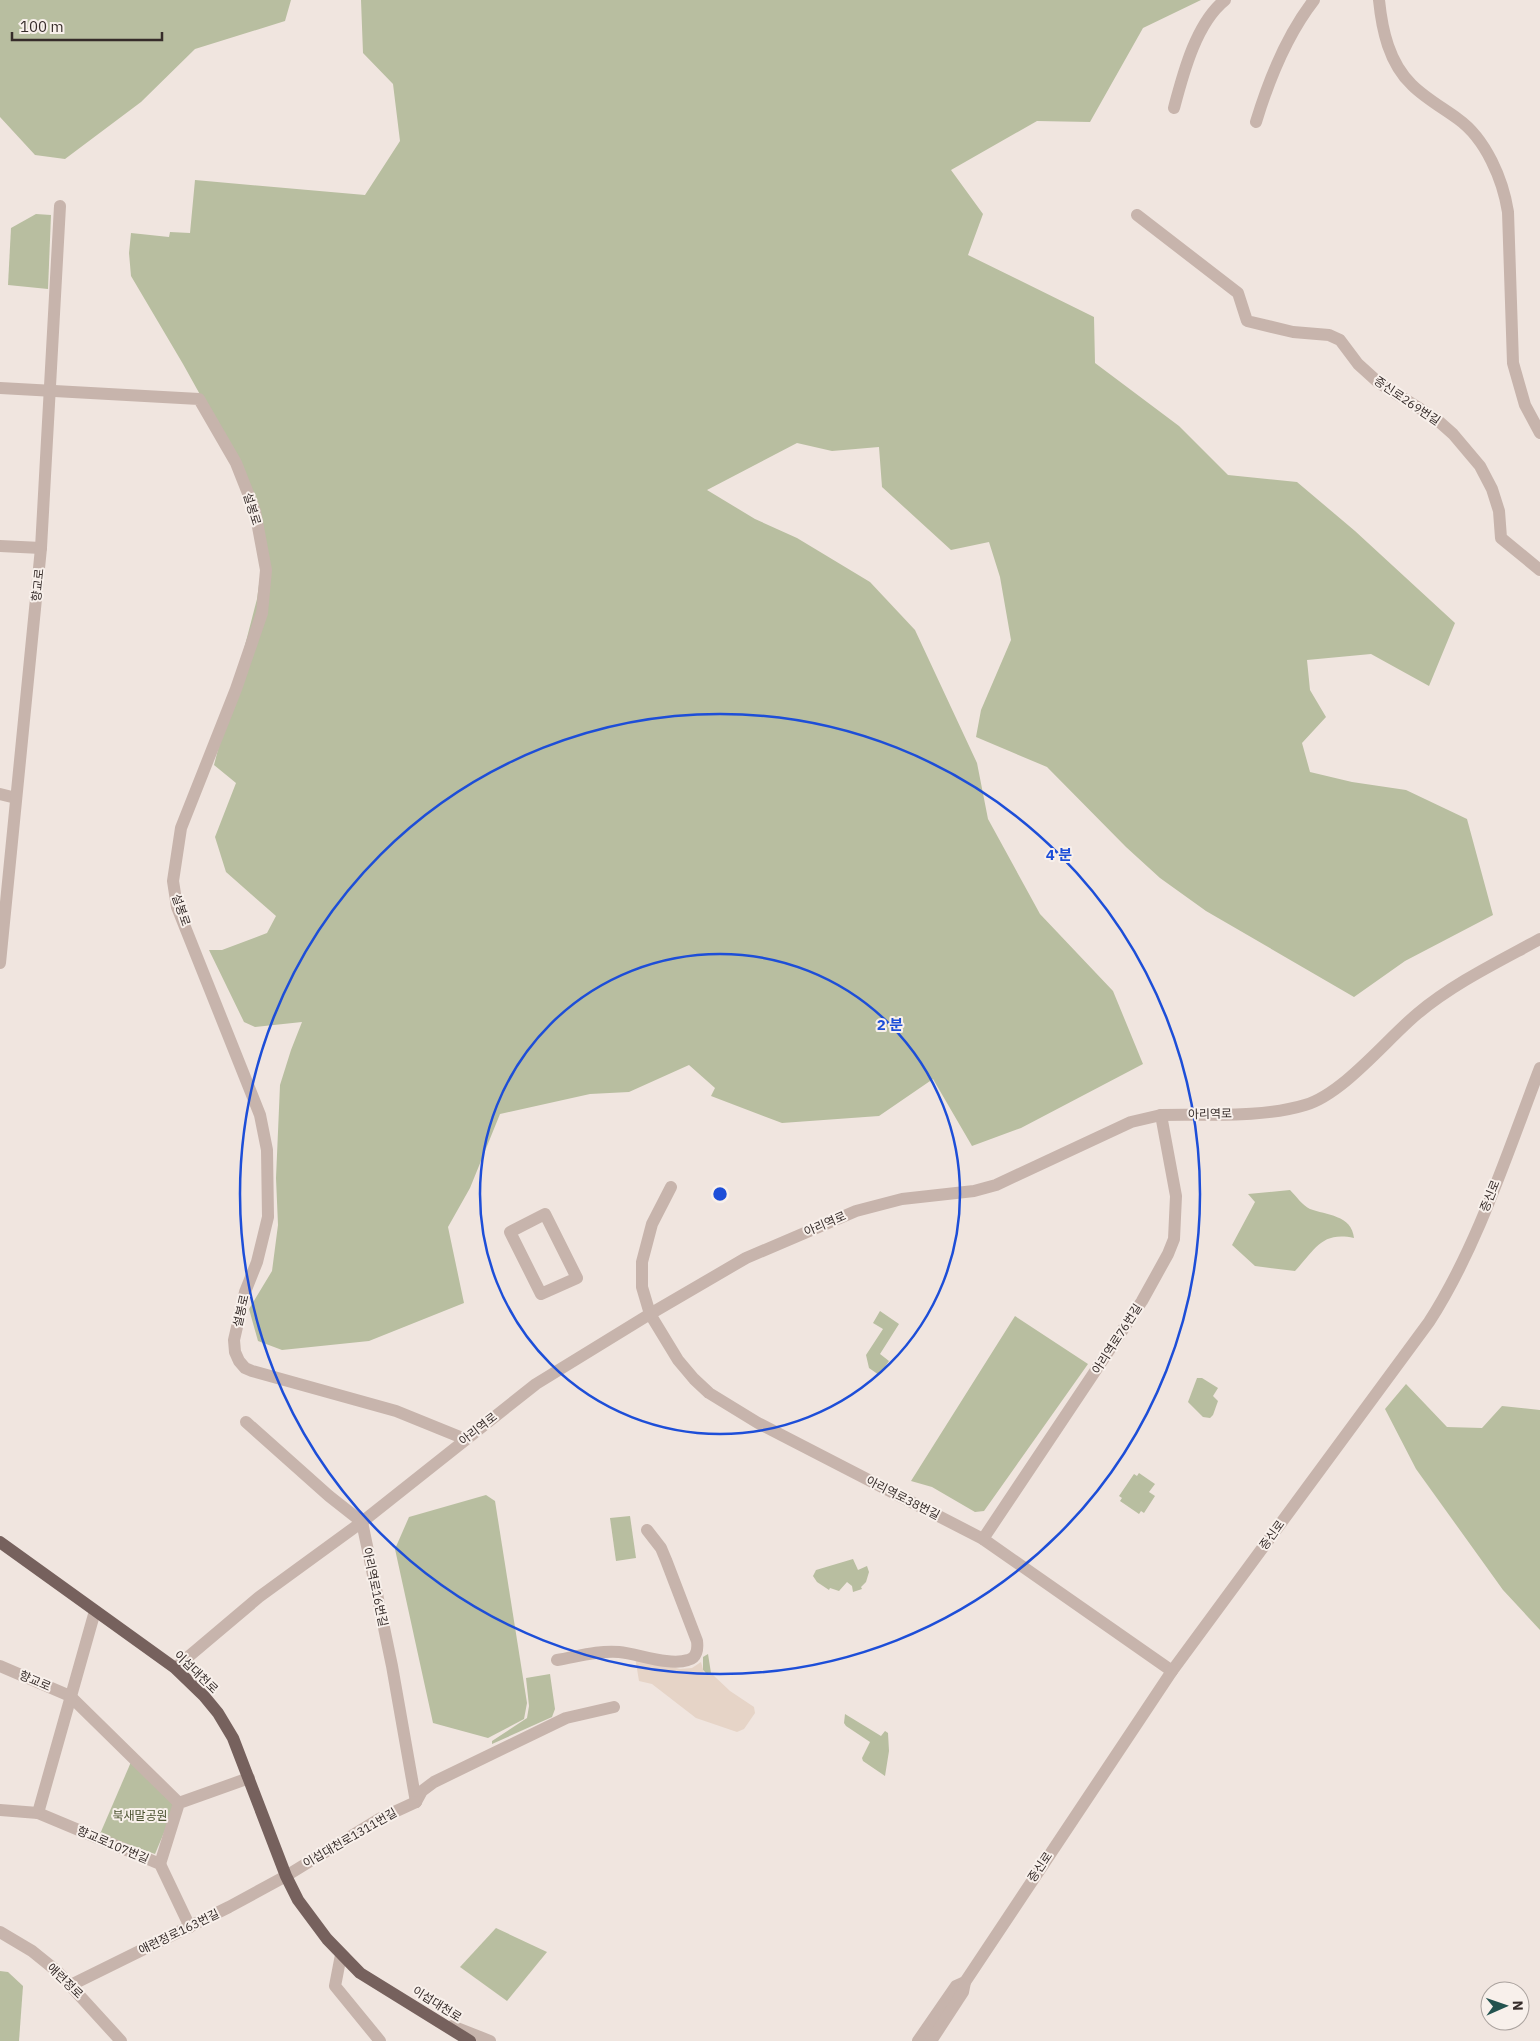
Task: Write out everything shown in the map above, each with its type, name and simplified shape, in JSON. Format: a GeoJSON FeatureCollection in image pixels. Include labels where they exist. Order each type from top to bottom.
{"type":"FeatureCollection","features":[{"type":"Feature","properties":{"kind":"main road","name":"이섭대천로"},"geometry":{"type":"LineString","coordinates":[[0,1542],[175,1668],[204,1696],[227,1726],[286,1876],[306,1912],[341,1955],[360,1973],[470,2041]]}},
{"type":"Feature","properties":{"kind":"street"},"geometry":{"type":"LineString","coordinates":[[1174,108],[1186,68],[1202,28],[1210,14],[1225,0]]}},
{"type":"Feature","properties":{"kind":"street"},"geometry":{"type":"LineString","coordinates":[[1256,122],[1278,60],[1307,8],[1314,0]]}},
{"type":"Feature","properties":{"kind":"street"},"geometry":{"type":"LineString","coordinates":[[1379,0],[1385,34],[1392,57],[1401,71],[1411,84],[1460,120],[1474,135],[1488,154],[1505,191],[1508,212],[1513,363],[1525,405],[1540,433]]}},
{"type":"Feature","properties":{"kind":"street","name":"향교로"},"geometry":{"type":"LineString","coordinates":[[0,963],[41,548],[60,206]]}},
{"type":"Feature","properties":{"kind":"street","name":"증신로269번길"},"geometry":{"type":"LineString","coordinates":[[1136,215],[1238,293],[1247,321],[1293,332],[1329,336],[1340,340],[1358,364],[1378,383],[1435,418],[1453,434],[1480,466],[1492,489],[1499,511],[1501,538],[1540,570]]}},
{"type":"Feature","properties":{"kind":"street","name":"설봉로"},"geometry":{"type":"LineString","coordinates":[[0,388],[199,399],[236,463],[255,511],[266,570],[262,613],[236,689],[181,828],[173,881],[178,907],[260,1115],[267,1150],[268,1217],[257,1262],[245,1292],[234,1340],[235,1352],[245,1368],[252,1371],[396,1411],[465,1439]]}},
{"type":"Feature","properties":{"kind":"street"},"geometry":{"type":"LineString","coordinates":[[0,546],[41,548]]}},
{"type":"Feature","properties":{"kind":"street"},"geometry":{"type":"LineString","coordinates":[[0,794],[16,798]]}},
{"type":"Feature","properties":{"kind":"street","name":"아리역로"},"geometry":{"type":"LineString","coordinates":[[175,1668],[259,1597],[362,1522],[536,1384],[746,1258],[856,1211],[902,1199],[974,1191],[996,1185],[1131,1122],[1162,1115],[1265,1112],[1307,1105],[1325,1097],[1340,1085],[1417,1014],[1440,997],[1467,979],[1540,939]]}},
{"type":"Feature","properties":{"kind":"street","name":"증신로"},"geometry":{"type":"LineString","coordinates":[[931,2041],[963,1992],[965,1982],[1172,1670],[1429,1322],[1445,1297],[1485,1210],[1540,1068]]}},
{"type":"Feature","properties":{"kind":"street","name":"아리역로76번길"},"geometry":{"type":"LineString","coordinates":[[983,1539],[1137,1309],[1168,1254],[1174,1239],[1176,1196],[1162,1115]]}},
{"type":"Feature","properties":{"kind":"street","name":"아리역로38번길"},"geometry":{"type":"LineString","coordinates":[[671,1187],[652,1224],[642,1262],[642,1287],[650,1314],[678,1360],[694,1379],[721,1401],[758,1423],[983,1539],[1172,1670]]}},
{"type":"Feature","properties":{"kind":"street"},"geometry":{"type":"LineString","coordinates":[[545,1214],[578,1278],[541,1294],[510,1232],[545,1214]]}},
{"type":"Feature","properties":{"kind":"street"},"geometry":{"type":"LineString","coordinates":[[246,1422],[329,1496],[362,1522]]}},
{"type":"Feature","properties":{"kind":"street","name":"아리역로16번길"},"geometry":{"type":"LineString","coordinates":[[362,1522],[392,1666],[416,1802]]}},
{"type":"Feature","properties":{"kind":"street"},"geometry":{"type":"LineString","coordinates":[[557,1660],[612,1651],[674,1661],[686,1661],[695,1656],[698,1647],[697,1641],[661,1548],[647,1530]]}},
{"type":"Feature","properties":{"kind":"street"},"geometry":{"type":"LineString","coordinates":[[38,1813],[95,1611]]}},
{"type":"Feature","properties":{"kind":"street","name":"향교로"},"geometry":{"type":"LineString","coordinates":[[0,1666],[70,1696]]}},
{"type":"Feature","properties":{"kind":"street"},"geometry":{"type":"LineString","coordinates":[[70,1696],[179,1803]]}},
{"type":"Feature","properties":{"kind":"street"},"geometry":{"type":"LineString","coordinates":[[416,1802],[422,1790],[434,1782],[560,1721],[614,1707]]}},
{"type":"Feature","properties":{"kind":"street"},"geometry":{"type":"LineString","coordinates":[[179,1803],[248,1778]]}},
{"type":"Feature","properties":{"kind":"street","name":"이섭대천로1311번길"},"geometry":{"type":"LineString","coordinates":[[286,1876],[379,1819],[416,1802]]}},
{"type":"Feature","properties":{"kind":"street"},"geometry":{"type":"LineString","coordinates":[[160,1864],[179,1803]]}},
{"type":"Feature","properties":{"kind":"street","name":"향교로107번길"},"geometry":{"type":"LineString","coordinates":[[0,1810],[38,1813],[160,1864],[190,1927]]}},
{"type":"Feature","properties":{"kind":"street","name":"애련정로163번길"},"geometry":{"type":"LineString","coordinates":[[71,1986],[190,1927],[286,1876]]}},
{"type":"Feature","properties":{"kind":"street","name":"애련정로"},"geometry":{"type":"LineString","coordinates":[[0,1932],[32,1951],[71,1986],[121,2041]]}},
{"type":"Feature","properties":{"kind":"street"},"geometry":{"type":"LineString","coordinates":[[341,1955],[335,1986],[380,2041]]}},
{"type":"Feature","properties":{"kind":"street","name":"증신로"},"geometry":{"type":"LineString","coordinates":[[918,2041],[956,1986],[965,1982]]}},
{"type":"Feature","properties":{"kind":"street"},"geometry":{"type":"LineString","coordinates":[[440,2022],[490,2041]]}},
{"type":"Feature","properties":{"kind":"green space"},"geometry":{"type":"Polygon","coordinates":[[[0,0],[291,0],[285,21],[195,49],[141,102],[65,159],[35,155],[0,117],[0,0]]]}},
{"type":"Feature","properties":{"kind":"green space"},"geometry":{"type":"Polygon","coordinates":[[[361,0],[1201,0],[1143,28],[1090,122],[1037,121],[951,170],[983,214],[968,255],[1094,317],[1095,363],[1179,426],[1228,475],[1297,482],[1355,531],[1455,623],[1429,686],[1371,654],[1307,660],[1310,690],[1326,717],[1302,743],[1310,772],[1352,782],[1406,790],[1467,819],[1493,915],[1405,961],[1354,997],[1206,911],[1160,878],[1126,847],[1047,767],[976,737],[981,710],[1011,640],[1000,577],[989,542],[951,550],[882,487],[879,447],[832,451],[797,443],[707,490],[755,519],[797,538],[870,582],[915,630],[977,763],[988,819],[1040,914],[1113,991],[1143,1064],[1021,1128],[972,1146],[933,1079],[879,1116],[782,1123],[711,1096],[715,1088],[689,1065],[629,1092],[590,1094],[500,1114],[470,1188],[448,1227],[464,1303],[369,1341],[282,1350],[258,1341],[249,1309],[272,1271],[278,1225],[276,1178],[280,1085],[302,1022],[255,1027],[244,1022],[209,950],[222,950],[267,933],[276,916],[226,872],[215,837],[236,783],[214,765],[257,599],[264,549],[237,461],[131,276],[129,253],[131,233],[169,237],[170,232],[190,233],[195,180],[365,195],[400,141],[393,84],[363,53],[361,0]]]}},
{"type":"Feature","properties":{"kind":"green space"},"geometry":{"type":"Polygon","coordinates":[[[36,214],[51,215],[48,289],[8,285],[11,228],[36,214]]]}},
{"type":"Feature","properties":{"kind":"green space"},"geometry":{"type":"Polygon","coordinates":[[[1290,1190],[1307,1208],[1343,1220],[1349,1225],[1354,1238],[1334,1237],[1326,1240],[1314,1249],[1295,1271],[1255,1266],[1232,1245],[1255,1202],[1248,1194],[1290,1190]]]}},
{"type":"Feature","properties":{"kind":"green space"},"geometry":{"type":"Polygon","coordinates":[[[880,1311],[899,1324],[880,1354],[889,1361],[879,1375],[869,1368],[866,1355],[883,1329],[873,1323],[880,1311]]]}},
{"type":"Feature","properties":{"kind":"green space"},"geometry":{"type":"Polygon","coordinates":[[[1015,1316],[1088,1364],[984,1511],[975,1512],[932,1487],[911,1481],[1015,1316]]]}},
{"type":"Feature","properties":{"kind":"green space"},"geometry":{"type":"Polygon","coordinates":[[[1197,1378],[1202,1378],[1218,1388],[1213,1396],[1218,1401],[1210,1418],[1203,1417],[1188,1402],[1197,1378]]]}},
{"type":"Feature","properties":{"kind":"green space"},"geometry":{"type":"Polygon","coordinates":[[[1406,1384],[1447,1427],[1482,1428],[1502,1406],[1540,1410],[1540,1630],[1503,1590],[1416,1469],[1385,1409],[1406,1384]]]}},
{"type":"Feature","properties":{"kind":"green space"},"geometry":{"type":"Polygon","coordinates":[[[1139,1473],[1155,1484],[1149,1492],[1155,1496],[1144,1513],[1141,1511],[1139,1514],[1120,1501],[1122,1498],[1119,1496],[1134,1474],[1137,1476],[1139,1473]]]}},
{"type":"Feature","properties":{"kind":"green space"},"geometry":{"type":"Polygon","coordinates":[[[486,1495],[495,1501],[527,1703],[524,1719],[488,1738],[433,1723],[395,1549],[409,1517],[486,1495]]]}},
{"type":"Feature","properties":{"kind":"green space"},"geometry":{"type":"Polygon","coordinates":[[[630,1516],[636,1558],[616,1561],[610,1518],[630,1516]]]}},
{"type":"Feature","properties":{"kind":"green space"},"geometry":{"type":"Polygon","coordinates":[[[853,1559],[858,1570],[867,1566],[869,1572],[866,1582],[861,1587],[862,1589],[853,1592],[852,1586],[847,1582],[839,1591],[830,1588],[829,1590],[817,1582],[813,1576],[816,1570],[853,1559]]]}},
{"type":"Feature","properties":{"kind":"green space"},"geometry":{"type":"Polygon","coordinates":[[[708,1654],[711,1673],[707,1674],[703,1670],[703,1657],[708,1654]]]}},
{"type":"Feature","properties":{"kind":"green space"},"geometry":{"type":"Polygon","coordinates":[[[550,1674],[555,1709],[552,1717],[492,1744],[492,1741],[527,1718],[529,1706],[526,1678],[550,1674]]]}},
{"type":"Feature","properties":{"kind":"green space"},"geometry":{"type":"Polygon","coordinates":[[[845,1714],[881,1736],[885,1731],[888,1733],[889,1751],[885,1776],[863,1761],[862,1758],[870,1742],[846,1726],[844,1723],[845,1714]]]}},
{"type":"Feature","properties":{"kind":"green space","name":"북새말공원"},"geometry":{"type":"Polygon","coordinates":[[[131,1762],[176,1804],[155,1854],[100,1834],[131,1762]]]}},
{"type":"Feature","properties":{"kind":"green space"},"geometry":{"type":"Polygon","coordinates":[[[496,1928],[547,1952],[507,2001],[460,1967],[496,1928]]]}},
{"type":"Feature","properties":{"kind":"green space"},"geometry":{"type":"Polygon","coordinates":[[[0,1971],[8,1972],[23,1986],[19,2041],[0,2041],[0,1971]]]}},
{"type":"Feature","properties":{"kind":"shaded area"},"geometry":{"type":"Polygon","coordinates":[[[635,1657],[680,1669],[692,1668],[701,1662],[704,1673],[712,1674],[730,1691],[754,1707],[755,1713],[744,1729],[737,1732],[696,1718],[652,1684],[639,1681],[635,1657]]]}}]}
